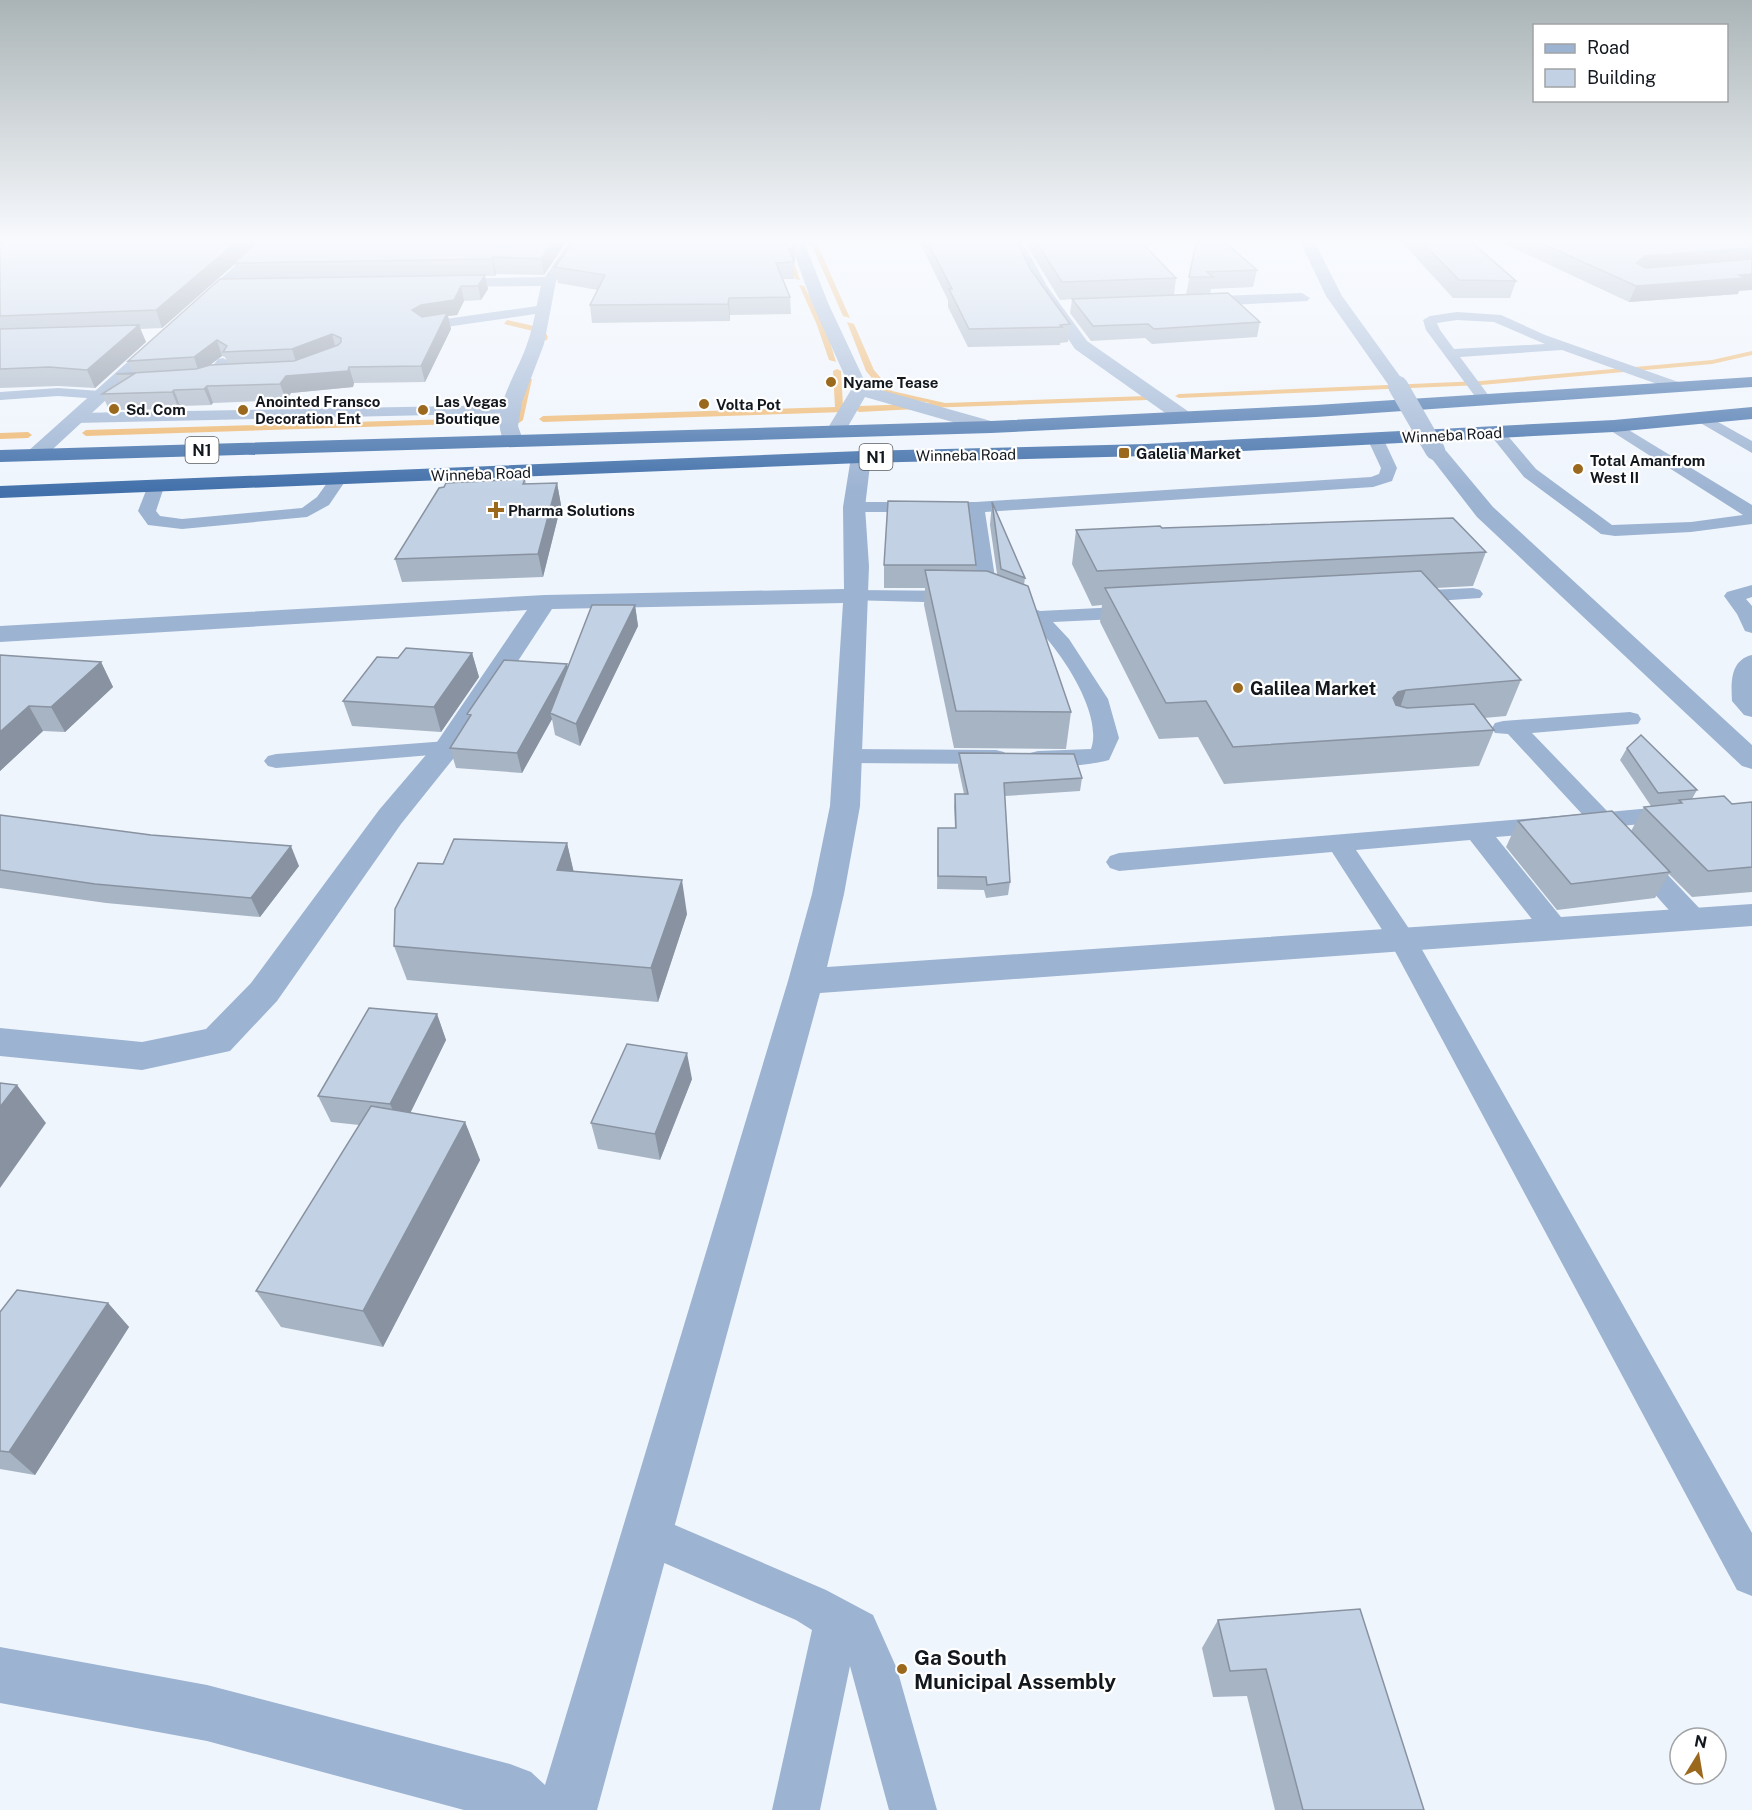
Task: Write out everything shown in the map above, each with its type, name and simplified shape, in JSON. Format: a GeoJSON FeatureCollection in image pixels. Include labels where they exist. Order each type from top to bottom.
{"type":"FeatureCollection","features":[{"type":"Feature","properties":{"kind":"highway","name":"Winneba Road"},"geometry":{"type":"LineString","coordinates":[[0,456],[992,427],[1185,418],[1752,382]]}},
{"type":"Feature","properties":{"kind":"highway","name":"Winneba Road"},"geometry":{"type":"LineString","coordinates":[[0,492],[861,457],[1146,450],[1614,426],[1752,413]]}},
{"type":"Feature","properties":{"kind":"street"},"geometry":{"type":"LineString","coordinates":[[34,456],[179,323]]}},
{"type":"Feature","properties":{"kind":"street"},"geometry":{"type":"LineString","coordinates":[[513,440],[508,426],[511,410],[536,344],[541,323]]}},
{"type":"Feature","properties":{"kind":"street"},"geometry":{"type":"LineString","coordinates":[[829,323],[860,390],[992,427]]}},
{"type":"Feature","properties":{"kind":"street"},"geometry":{"type":"LineString","coordinates":[[1067,323],[1081,345],[1185,418]]}},
{"type":"Feature","properties":{"kind":"street"},"geometry":{"type":"LineString","coordinates":[[1352,323],[1398,386],[1435,450],[1485,512],[1752,760]]}},
{"type":"Feature","properties":{"kind":"street"},"geometry":{"type":"LineString","coordinates":[[144,336],[166,335]]}},
{"type":"Feature","properties":{"kind":"street"},"geometry":{"type":"LineString","coordinates":[[836,431],[860,390]]}},
{"type":"Feature","properties":{"kind":"street"},"geometry":{"type":"LineString","coordinates":[[567,1810],[806,981],[828,894],[845,806],[857,566],[854,507],[861,457]]}},
{"type":"Feature","properties":{"kind":"street"},"geometry":{"type":"LineString","coordinates":[[0,633],[545,602],[855,596]]}},
{"type":"Feature","properties":{"kind":"street"},"geometry":{"type":"LineString","coordinates":[[0,1042],[142,1056],[217,1041],[264,992],[390,817],[447,748],[545,602]]}},
{"type":"Feature","properties":{"kind":"street"},"geometry":{"type":"LineString","coordinates":[[806,981],[1752,915]]}},
{"type":"Feature","properties":{"kind":"street"},"geometry":{"type":"LineString","coordinates":[[0,1675],[207,1713],[510,1793],[528,1810]]}},
{"type":"Feature","properties":{"kind":"lane"},"geometry":{"type":"LineString","coordinates":[[424,326],[442,323]]}},
{"type":"Feature","properties":{"kind":"lane"},"geometry":{"type":"LineString","coordinates":[[1429,323],[1485,400]]}},
{"type":"Feature","properties":{"kind":"lane"},"geometry":{"type":"LineString","coordinates":[[1509,323],[1566,347],[1678,387]]}},
{"type":"Feature","properties":{"kind":"lane"},"geometry":{"type":"LineString","coordinates":[[1450,353],[1566,347]]}},
{"type":"Feature","properties":{"kind":"lane"},"geometry":{"type":"LineString","coordinates":[[213,375],[223,362]]}},
{"type":"Feature","properties":{"kind":"lane"},"geometry":{"type":"LineString","coordinates":[[179,380],[235,374]]}},
{"type":"Feature","properties":{"kind":"lane"},"geometry":{"type":"LineString","coordinates":[[0,396],[106,389],[135,382]]}},
{"type":"Feature","properties":{"kind":"lane"},"geometry":{"type":"LineString","coordinates":[[75,418],[511,410]]}},
{"type":"Feature","properties":{"kind":"lane"},"geometry":{"type":"LineString","coordinates":[[1702,418],[1752,448]]}},
{"type":"Feature","properties":{"kind":"lane"},"geometry":{"type":"LineString","coordinates":[[1614,426],[1752,513]]}},
{"type":"Feature","properties":{"kind":"lane"},"geometry":{"type":"LineString","coordinates":[[1496,432],[1530,472],[1607,530],[1691,527],[1752,519]]}},
{"type":"Feature","properties":{"kind":"lane"},"geometry":{"type":"LineString","coordinates":[[854,507],[976,507],[1372,482],[1386,477],[1389,468],[1375,438]]}},
{"type":"Feature","properties":{"kind":"lane"},"geometry":{"type":"LineString","coordinates":[[155,487],[147,511],[154,521],[182,524],[307,512],[323,501],[338,480]]}},
{"type":"Feature","properties":{"kind":"lane"},"geometry":{"type":"LineString","coordinates":[[976,507],[988,597]]}},
{"type":"Feature","properties":{"kind":"lane"},"geometry":{"type":"LineString","coordinates":[[1752,591],[1734,596],[1747,613],[1752,627]]}},
{"type":"Feature","properties":{"kind":"lane"},"geometry":{"type":"LineString","coordinates":[[1391,598],[1473,594]]}},
{"type":"Feature","properties":{"kind":"lane"},"geometry":{"type":"LineString","coordinates":[[847,756],[1076,758],[1101,755],[1107,738],[1097,699],[1062,643],[1037,617],[988,597],[855,596]]}},
{"type":"Feature","properties":{"kind":"lane"},"geometry":{"type":"LineString","coordinates":[[1037,617],[1155,611]]}},
{"type":"Feature","properties":{"kind":"lane"},"geometry":{"type":"LineString","coordinates":[[1752,661],[1742,674],[1743,701],[1752,710]]}},
{"type":"Feature","properties":{"kind":"lane"},"geometry":{"type":"LineString","coordinates":[[1482,729],[1630,719]]}},
{"type":"Feature","properties":{"kind":"lane"},"geometry":{"type":"LineString","coordinates":[[1514,727],[1693,919]]}},
{"type":"Feature","properties":{"kind":"lane"},"geometry":{"type":"LineString","coordinates":[[276,761],[447,748]]}},
{"type":"Feature","properties":{"kind":"lane"},"geometry":{"type":"LineString","coordinates":[[1119,862],[1692,813]]}},
{"type":"Feature","properties":{"kind":"lane"},"geometry":{"type":"LineString","coordinates":[[1477,831],[1554,929]]}},
{"type":"Feature","properties":{"kind":"lane"},"geometry":{"type":"LineString","coordinates":[[1339,843],[1402,939],[1752,1575]]}},
{"type":"Feature","properties":{"kind":"lane"},"geometry":{"type":"LineString","coordinates":[[647,1534],[811,1605],[857,1631],[874,1669],[913,1810]]}},
{"type":"Feature","properties":{"kind":"lane"},"geometry":{"type":"LineString","coordinates":[[796,1810],[837,1619]]}},
{"type":"Feature","properties":{"kind":"building"},"geometry":{"type":"Polygon","coordinates":[[[170,323],[442,323],[421,366],[349,367],[348,371],[286,376],[280,384],[207,386],[204,389],[174,390],[172,392],[102,394],[134,374],[116,374],[196,369],[210,365],[294,361],[338,345],[341,338],[332,334],[292,349],[223,352],[227,346],[217,340],[194,357],[128,361],[170,323]]]}},
{"type":"Feature","properties":{"kind":"building"},"geometry":{"type":"Polygon","coordinates":[[[966,323],[1070,324],[1060,325],[1062,327],[969,329],[966,323]]]}},
{"type":"Feature","properties":{"kind":"building"},"geometry":{"type":"Polygon","coordinates":[[[1091,323],[1238,323],[1154,329],[1148,324],[1093,326],[1091,323]]]}},
{"type":"Feature","properties":{"kind":"building"},"geometry":{"type":"Polygon","coordinates":[[[139,325],[87,370],[49,367],[0,369],[0,329],[139,325]]]}},
{"type":"Feature","properties":{"kind":"building"},"geometry":{"type":"Polygon","coordinates":[[[525,479],[523,484],[557,483],[538,554],[395,559],[439,488],[444,487],[446,483],[525,479]]]}},
{"type":"Feature","properties":{"kind":"building"},"geometry":{"type":"Polygon","coordinates":[[[888,501],[968,502],[976,565],[884,565],[888,501]]]}},
{"type":"Feature","properties":{"kind":"building"},"geometry":{"type":"Polygon","coordinates":[[[992,502],[1025,578],[1001,569],[992,502]]]}},
{"type":"Feature","properties":{"kind":"building"},"geometry":{"type":"Polygon","coordinates":[[[1453,518],[1486,552],[1097,571],[1076,530],[1160,526],[1162,528],[1453,518]]]}},
{"type":"Feature","properties":{"kind":"building"},"geometry":{"type":"Polygon","coordinates":[[[925,570],[987,571],[1028,586],[1071,712],[956,711],[925,570]]]}},
{"type":"Feature","properties":{"kind":"building"},"geometry":{"type":"Polygon","coordinates":[[[1421,571],[1521,680],[1406,690],[1398,692],[1393,698],[1396,705],[1407,708],[1474,704],[1494,730],[1233,747],[1206,701],[1166,703],[1105,588],[1421,571]]]}},
{"type":"Feature","properties":{"kind":"building"},"geometry":{"type":"Polygon","coordinates":[[[592,605],[635,605],[576,724],[550,713],[592,605]]]}},
{"type":"Feature","properties":{"kind":"building"},"geometry":{"type":"Polygon","coordinates":[[[406,648],[472,653],[434,707],[343,701],[377,657],[398,658],[406,648]]]}},
{"type":"Feature","properties":{"kind":"building"},"geometry":{"type":"Polygon","coordinates":[[[0,655],[101,662],[51,707],[29,706],[0,732],[0,655]]]}},
{"type":"Feature","properties":{"kind":"building"},"geometry":{"type":"Polygon","coordinates":[[[504,660],[567,664],[517,753],[450,748],[471,715],[467,714],[504,660]]]}},
{"type":"Feature","properties":{"kind":"building"},"geometry":{"type":"Polygon","coordinates":[[[1641,735],[1697,790],[1658,793],[1627,748],[1641,735]]]}},
{"type":"Feature","properties":{"kind":"building"},"geometry":{"type":"Polygon","coordinates":[[[959,753],[1074,754],[1082,778],[1004,783],[1010,882],[987,885],[986,877],[938,876],[938,828],[956,828],[955,794],[968,794],[959,753]]]}},
{"type":"Feature","properties":{"kind":"building"},"geometry":{"type":"Polygon","coordinates":[[[1724,796],[1732,804],[1752,802],[1752,867],[1708,871],[1644,807],[1682,803],[1679,800],[1724,796]]]}},
{"type":"Feature","properties":{"kind":"building"},"geometry":{"type":"Polygon","coordinates":[[[1612,811],[1670,872],[1571,884],[1518,821],[1612,811]]]}},
{"type":"Feature","properties":{"kind":"building"},"geometry":{"type":"Polygon","coordinates":[[[0,815],[151,835],[291,846],[251,898],[95,884],[0,870],[0,815]]]}},
{"type":"Feature","properties":{"kind":"building"},"geometry":{"type":"Polygon","coordinates":[[[454,839],[567,843],[557,870],[682,880],[651,968],[394,946],[395,909],[418,863],[443,864],[454,839]]]}},
{"type":"Feature","properties":{"kind":"building"},"geometry":{"type":"Polygon","coordinates":[[[369,1008],[437,1014],[390,1104],[318,1096],[369,1008]]]}},
{"type":"Feature","properties":{"kind":"building"},"geometry":{"type":"Polygon","coordinates":[[[627,1044],[687,1053],[655,1134],[591,1123],[627,1044]]]}},
{"type":"Feature","properties":{"kind":"building"},"geometry":{"type":"Polygon","coordinates":[[[0,1083],[17,1085],[0,1107],[0,1083]]]}},
{"type":"Feature","properties":{"kind":"building"},"geometry":{"type":"Polygon","coordinates":[[[371,1106],[465,1122],[363,1311],[256,1291],[371,1106]]]}},
{"type":"Feature","properties":{"kind":"building"},"geometry":{"type":"Polygon","coordinates":[[[17,1290],[108,1303],[9,1452],[0,1451],[0,1312],[17,1290]]]}},
{"type":"Feature","properties":{"kind":"building"},"geometry":{"type":"Polygon","coordinates":[[[1360,1609],[1424,1810],[1303,1810],[1266,1669],[1230,1671],[1218,1620],[1360,1609]]]}},
{"type":"Feature","properties":{"kind":"waterway"},"geometry":{"type":"LineString","coordinates":[[513,323],[540,330],[544,337],[543,340]]}},
{"type":"Feature","properties":{"kind":"waterway"},"geometry":{"type":"LineString","coordinates":[[820,323],[833,360]]}},
{"type":"Feature","properties":{"kind":"waterway"},"geometry":{"type":"LineString","coordinates":[[850,324],[870,371],[889,393],[941,403]]}},
{"type":"Feature","properties":{"kind":"waterway"},"geometry":{"type":"LineString","coordinates":[[1179,396],[1481,383],[1712,362],[1752,353]]}},
{"type":"Feature","properties":{"kind":"waterway"},"geometry":{"type":"LineString","coordinates":[[837,371],[839,409]]}},
{"type":"Feature","properties":{"kind":"waterway"},"geometry":{"type":"LineString","coordinates":[[519,420],[528,379]]}},
{"type":"Feature","properties":{"kind":"waterway"},"geometry":{"type":"LineString","coordinates":[[928,406],[1147,398]]}},
{"type":"Feature","properties":{"kind":"waterway"},"geometry":{"type":"LineString","coordinates":[[859,409],[913,407]]}},
{"type":"Feature","properties":{"kind":"waterway"},"geometry":{"type":"LineString","coordinates":[[543,419],[844,409]]}},
{"type":"Feature","properties":{"kind":"waterway"},"geometry":{"type":"LineString","coordinates":[[86,433],[485,421]]}},
{"type":"Feature","properties":{"kind":"waterway"},"geometry":{"type":"LineString","coordinates":[[0,436],[28,435]]}},
{"type":"Feature","properties":{"kind":"place","name":"Nyame Tease"},"geometry":{"type":"Point","coordinates":[831,382]}},
{"type":"Feature","properties":{"kind":"place","name":"Volta Pot"},"geometry":{"type":"Point","coordinates":[704,404]}},
{"type":"Feature","properties":{"kind":"place","name":"Sd. Com"},"geometry":{"type":"Point","coordinates":[114,409]}},
{"type":"Feature","properties":{"kind":"place","name":"Anointed Fransco Decoration Ent"},"geometry":{"type":"Point","coordinates":[243,410]}},
{"type":"Feature","properties":{"kind":"place","name":"Las Vegas Boutique"},"geometry":{"type":"Point","coordinates":[423,410]}},
{"type":"Feature","properties":{"kind":"place","name":"Galelia Market"},"geometry":{"type":"Point","coordinates":[1124,453]}},
{"type":"Feature","properties":{"kind":"place","name":"Total Amanfrom West II"},"geometry":{"type":"Point","coordinates":[1578,469]}},
{"type":"Feature","properties":{"kind":"place","name":"Pharma Solutions"},"geometry":{"type":"Point","coordinates":[496,510]}},
{"type":"Feature","properties":{"kind":"place","name":"Galilea Market"},"geometry":{"type":"Point","coordinates":[1238,688]}},
{"type":"Feature","properties":{"kind":"place","name":"Ga South Municipal Assembly"},"geometry":{"type":"Point","coordinates":[902,1669]}}]}
